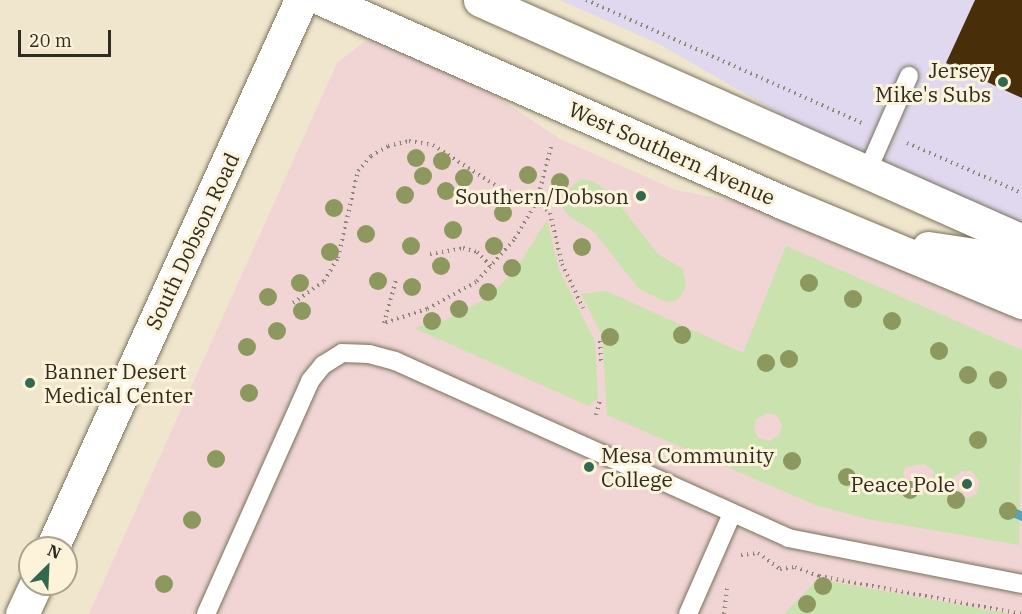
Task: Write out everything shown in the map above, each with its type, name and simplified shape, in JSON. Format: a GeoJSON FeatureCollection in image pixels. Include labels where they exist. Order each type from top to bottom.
{"type":"FeatureCollection","features":[{"type":"Feature","properties":{"kind":"main road","name":"South Dobson Road"},"geometry":{"type":"LineString","coordinates":[[57,536],[301,0]]}},
{"type":"Feature","properties":{"kind":"main road","name":"West Southern Avenue"},"geometry":{"type":"LineString","coordinates":[[324,0],[1022,302]]}},
{"type":"Feature","properties":{"kind":"main road"},"geometry":{"type":"LineString","coordinates":[[480,0],[1022,241]]}},
{"type":"Feature","properties":{"kind":"main road"},"geometry":{"type":"LineString","coordinates":[[873,239],[980,256],[1022,273]]}},
{"type":"Feature","properties":{"kind":"main road"},"geometry":{"type":"LineString","coordinates":[[22,614],[30,596]]}},
{"type":"Feature","properties":{"kind":"lane"},"geometry":{"type":"LineString","coordinates":[[867,172],[909,76]]}},
{"type":"Feature","properties":{"kind":"lane"},"geometry":{"type":"LineString","coordinates":[[206,614],[310,381],[324,365],[342,353],[369,354],[395,361],[788,538],[1022,584]]}},
{"type":"Feature","properties":{"kind":"lane"},"geometry":{"type":"LineString","coordinates":[[688,614],[732,514]]}},
{"type":"Feature","properties":{"kind":"path"},"geometry":{"type":"LineString","coordinates":[[586,0],[1022,193]]}},
{"type":"Feature","properties":{"kind":"path"},"geometry":{"type":"LineString","coordinates":[[293,303],[324,281],[338,258],[358,171],[371,156],[388,146],[409,141],[433,145],[498,187],[537,201],[550,213],[562,264],[583,308]]}},
{"type":"Feature","properties":{"kind":"path"},"geometry":{"type":"LineString","coordinates":[[396,280],[384,323],[427,309],[476,282],[492,267],[537,201],[550,147]]}},
{"type":"Feature","properties":{"kind":"path"},"geometry":{"type":"LineString","coordinates":[[430,254],[463,248],[477,252],[492,267]]}},
{"type":"Feature","properties":{"kind":"path"},"geometry":{"type":"LineString","coordinates":[[600,341],[601,363]]}},
{"type":"Feature","properties":{"kind":"path"},"geometry":{"type":"LineString","coordinates":[[596,415],[600,400]]}},
{"type":"Feature","properties":{"kind":"path"},"geometry":{"type":"LineString","coordinates":[[734,558],[758,552],[780,569],[795,567],[819,576],[1022,614]]}},
{"type":"Feature","properties":{"kind":"path"},"geometry":{"type":"LineString","coordinates":[[724,614],[726,584]]}},
{"type":"Feature","properties":{"kind":"shaded area"},"geometry":{"type":"Polygon","coordinates":[[[560,0],[1022,0],[1022,224],[804,128],[659,44],[560,0]]]}},
{"type":"Feature","properties":{"kind":"shaded area","name":"Mesa Community College"},"geometry":{"type":"Polygon","coordinates":[[[376,41],[476,83],[560,139],[676,190],[748,204],[1022,319],[1022,614],[89,614],[337,63],[364,42],[376,41]]]}},
{"type":"Feature","properties":{"kind":"green space"},"geometry":{"type":"Polygon","coordinates":[[[581,179],[595,182],[611,194],[658,254],[683,269],[686,286],[678,300],[667,302],[639,289],[594,232],[568,215],[563,208],[564,193],[581,179]]]}},
{"type":"Feature","properties":{"kind":"green space"},"geometry":{"type":"Polygon","coordinates":[[[547,220],[559,270],[595,341],[598,398],[589,406],[414,328],[446,320],[487,298],[515,271],[547,220]]]}},
{"type":"Feature","properties":{"kind":"green space"},"geometry":{"type":"Polygon","coordinates":[[[786,246],[1022,350],[1019,545],[868,519],[815,505],[607,415],[602,335],[581,294],[606,291],[743,353],[786,246]],[[767,413],[756,420],[754,429],[758,438],[770,441],[779,435],[782,425],[776,415],[767,413]],[[924,464],[905,467],[903,475],[914,489],[925,493],[932,483],[934,471],[924,464]],[[962,471],[954,477],[952,486],[957,495],[968,498],[976,494],[980,482],[972,471],[962,471]]]}},
{"type":"Feature","properties":{"kind":"green space"},"geometry":{"type":"Polygon","coordinates":[[[818,579],[1010,614],[784,614],[818,579]]]}},
{"type":"Feature","properties":{"kind":"building"},"geometry":{"type":"Polygon","coordinates":[[[975,0],[1022,0],[1022,98],[946,63],[975,0]]]}},
{"type":"Feature","properties":{"kind":"waterway"},"geometry":{"type":"LineString","coordinates":[[1015,513],[1022,516]]}},
{"type":"Feature","properties":{"kind":"place","name":"Jersey Mike's Subs"},"geometry":{"type":"Point","coordinates":[1003,82]}},
{"type":"Feature","properties":{"kind":"place","name":"Southern/Dobson"},"geometry":{"type":"Point","coordinates":[641,196]}},
{"type":"Feature","properties":{"kind":"place","name":"Banner Desert Medical Center"},"geometry":{"type":"Point","coordinates":[30,383]}},
{"type":"Feature","properties":{"kind":"place","name":"Mesa Community College"},"geometry":{"type":"Point","coordinates":[589,467]}},
{"type":"Feature","properties":{"kind":"place","name":"Peace Pole"},"geometry":{"type":"Point","coordinates":[967,484]}}]}
